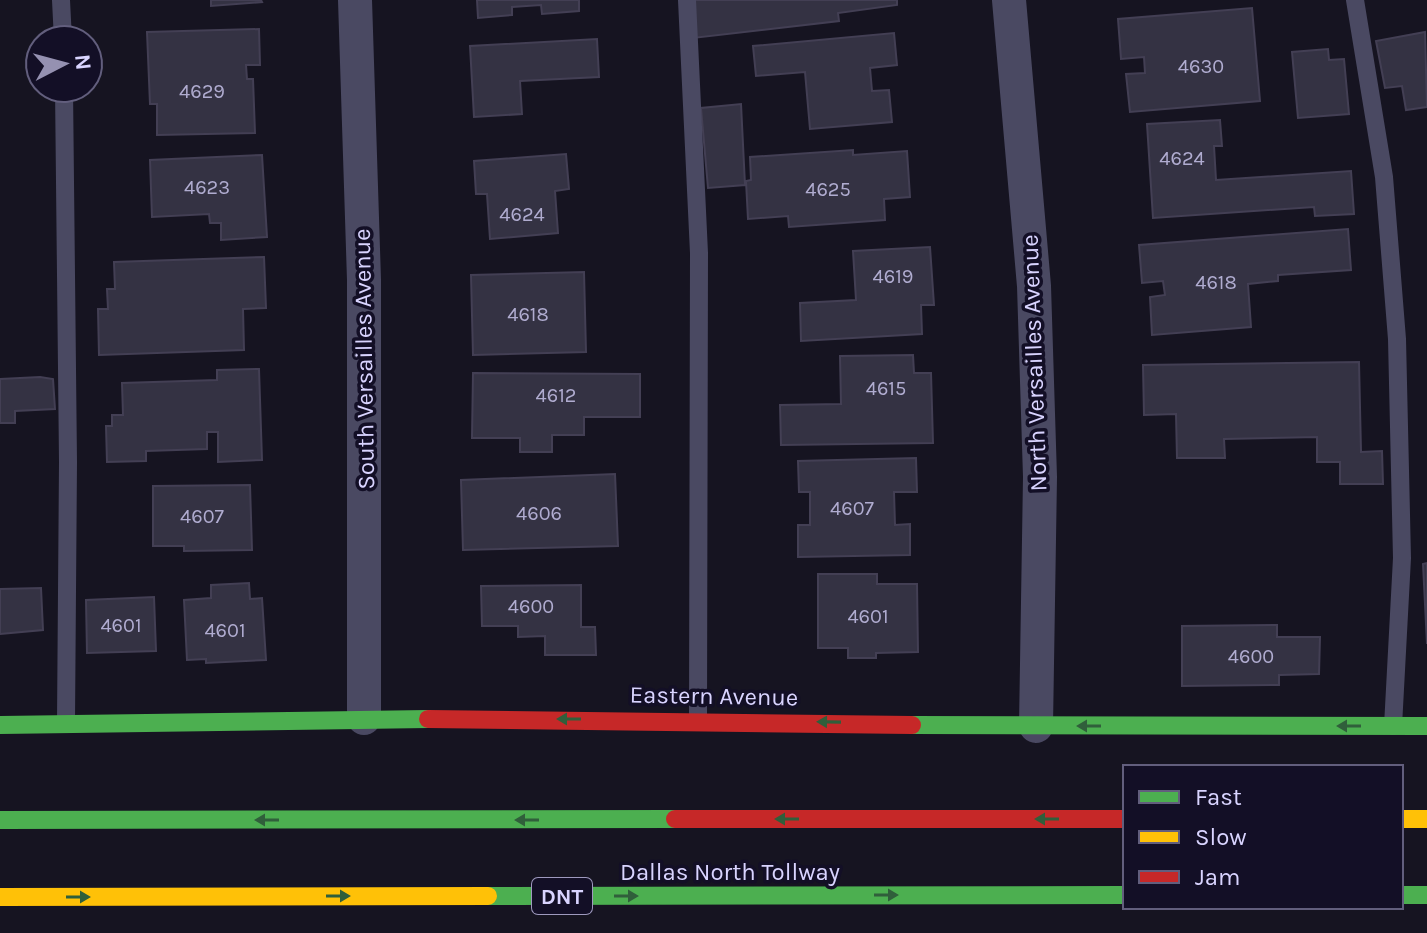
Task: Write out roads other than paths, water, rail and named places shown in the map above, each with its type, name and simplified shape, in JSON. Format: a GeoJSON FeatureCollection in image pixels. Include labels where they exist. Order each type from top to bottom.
{"type":"FeatureCollection","features":[{"type":"Feature","properties":{"kind":"main road","name":"Eastern Avenue"},"geometry":{"type":"LineString","coordinates":[[0,725],[364,718],[1036,726],[1427,726]]}},
{"type":"Feature","properties":{"kind":"main road"},"geometry":{"type":"LineString","coordinates":[[0,820],[1123,819]]}},
{"type":"Feature","properties":{"kind":"main road"},"geometry":{"type":"LineString","coordinates":[[1403,819],[1427,819]]}},
{"type":"Feature","properties":{"kind":"main road","name":"Dallas North Tollway"},"geometry":{"type":"LineString","coordinates":[[0,897],[1123,895]]}},
{"type":"Feature","properties":{"kind":"main road"},"geometry":{"type":"LineString","coordinates":[[1403,895],[1427,895]]}},
{"type":"Feature","properties":{"kind":"street","name":"South Versailles Avenue"},"geometry":{"type":"LineString","coordinates":[[355,0],[364,280],[364,718]]}},
{"type":"Feature","properties":{"kind":"street","name":"North Versailles Avenue"},"geometry":{"type":"LineString","coordinates":[[1009,0],[1034,286],[1040,477],[1036,726]]}},
{"type":"Feature","properties":{"kind":"lane"},"geometry":{"type":"LineString","coordinates":[[61,0],[62,24]]}},
{"type":"Feature","properties":{"kind":"lane"},"geometry":{"type":"LineString","coordinates":[[687,0],[699,253],[698,720]]}},
{"type":"Feature","properties":{"kind":"lane"},"geometry":{"type":"LineString","coordinates":[[1355,0],[1384,177],[1397,339],[1402,558],[1393,726]]}},
{"type":"Feature","properties":{"kind":"lane"},"geometry":{"type":"LineString","coordinates":[[64,104],[68,447],[66,722]]}}]}
